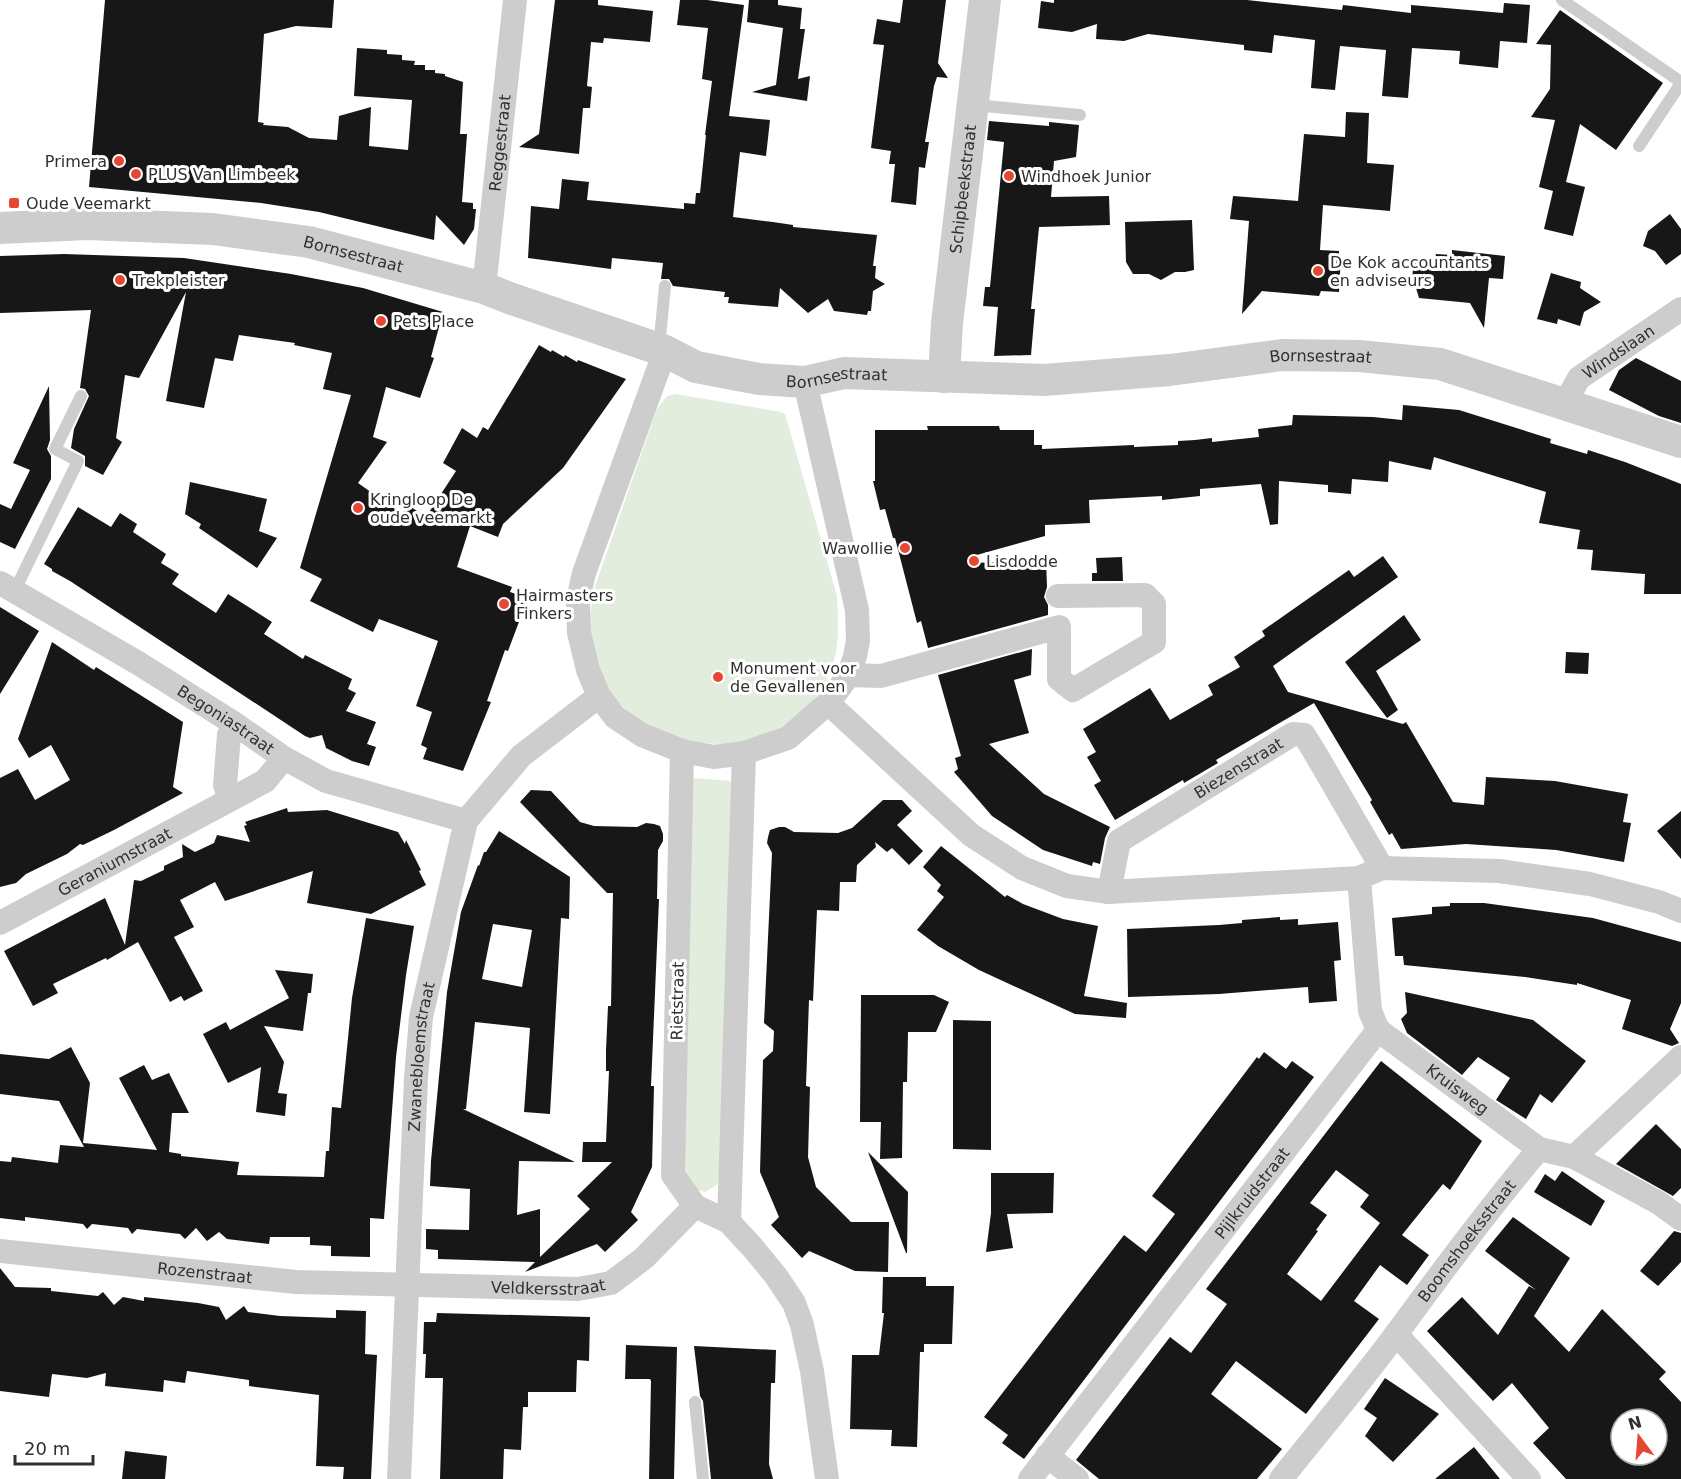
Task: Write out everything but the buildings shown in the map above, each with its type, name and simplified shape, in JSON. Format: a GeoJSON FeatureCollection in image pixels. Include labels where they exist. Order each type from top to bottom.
{"type":"FeatureCollection","features":[{"type":"Feature","properties":{"kind":"street","name":"Reggestraat"},"geometry":{"type":"LineString","coordinates":[[484,288],[514,0]]}},
{"type":"Feature","properties":{"kind":"street","name":"Schipbeekstraat"},"geometry":{"type":"LineString","coordinates":[[944,377],[947,323],[985,0]]}},
{"type":"Feature","properties":{"kind":"street","name":"Bornsestraat"},"geometry":{"type":"LineString","coordinates":[[0,228],[87,224],[213,229],[309,242],[484,288],[662,350],[696,367],[759,379],[805,382],[844,373],[1044,380],[1170,370],[1282,355],[1359,356],[1440,364],[1681,442]]}},
{"type":"Feature","properties":{"kind":"street","name":"Windslaan"},"geometry":{"type":"LineString","coordinates":[[1565,403],[1579,378],[1681,309]]}},
{"type":"Feature","properties":{"kind":"street"},"geometry":{"type":"LineString","coordinates":[[662,350],[584,573],[578,600],[579,633],[588,670],[599,696],[615,717],[642,735],[682,751],[714,757],[744,753],[788,738],[828,703],[849,675],[858,641],[857,610],[805,382]]}},
{"type":"Feature","properties":{"kind":"street","name":"Begoniastraat"},"geometry":{"type":"LineString","coordinates":[[7,588],[138,663],[284,758],[326,781],[466,821]]}},
{"type":"Feature","properties":{"kind":"street"},"geometry":{"type":"LineString","coordinates":[[849,675],[881,676],[1059,627],[1059,679],[1073,690],[1154,642],[1154,604],[1145,595],[1058,596]]}},
{"type":"Feature","properties":{"kind":"street","name":"Zwanebloemstraat"},"geometry":{"type":"LineString","coordinates":[[399,1479],[409,1286],[416,1078],[421,1017],[466,821],[521,756],[599,696]]}},
{"type":"Feature","properties":{"kind":"street"},"geometry":{"type":"LineString","coordinates":[[828,703],[971,835],[1022,868],[1067,886],[1109,892],[1359,878],[1382,868],[1499,871],[1590,884],[1659,902],[1681,911]]}},
{"type":"Feature","properties":{"kind":"street"},"geometry":{"type":"LineString","coordinates":[[230,799],[225,785],[229,735],[235,724]]}},
{"type":"Feature","properties":{"kind":"street","name":"Biezenstraat"},"geometry":{"type":"LineString","coordinates":[[1109,892],[1119,841],[1293,734],[1304,735],[1382,868]]}},
{"type":"Feature","properties":{"kind":"street","name":"Rietstraat"},"geometry":{"type":"LineString","coordinates":[[682,751],[673,1175],[695,1206],[729,1222],[776,1276],[794,1303],[802,1324],[812,1371],[827,1479]]}},
{"type":"Feature","properties":{"kind":"street"},"geometry":{"type":"LineString","coordinates":[[729,1222],[744,753]]}},
{"type":"Feature","properties":{"kind":"street","name":"Geraniumstraat"},"geometry":{"type":"LineString","coordinates":[[0,923],[265,781],[284,758]]}},
{"type":"Feature","properties":{"kind":"street"},"geometry":{"type":"LineString","coordinates":[[1359,878],[1370,1011],[1378,1030]]}},
{"type":"Feature","properties":{"kind":"street","name":"Kruisweg"},"geometry":{"type":"LineString","coordinates":[[1378,1030],[1539,1149]]}},
{"type":"Feature","properties":{"kind":"street","name":"Pijlkruidstraat"},"geometry":{"type":"LineString","coordinates":[[1030,1479],[1378,1030]]}},
{"type":"Feature","properties":{"kind":"street"},"geometry":{"type":"LineString","coordinates":[[1574,1157],[1681,1057]]}},
{"type":"Feature","properties":{"kind":"street"},"geometry":{"type":"LineString","coordinates":[[1539,1149],[1574,1157],[1659,1203],[1681,1219]]}},
{"type":"Feature","properties":{"kind":"street","name":"Boomshoeksstraat"},"geometry":{"type":"LineString","coordinates":[[1281,1479],[1539,1149]]}},
{"type":"Feature","properties":{"kind":"street","name":"Veldkersstraat"},"geometry":{"type":"LineString","coordinates":[[409,1286],[578,1289],[610,1282],[644,1258],[695,1206]]}},
{"type":"Feature","properties":{"kind":"street","name":"Rozenstraat"},"geometry":{"type":"LineString","coordinates":[[0,1251],[296,1282],[409,1286]]}},
{"type":"Feature","properties":{"kind":"street"},"geometry":{"type":"LineString","coordinates":[[1396,1334],[1529,1479]]}},
{"type":"Feature","properties":{"kind":"street"},"geometry":{"type":"LineString","coordinates":[[1047,1456],[1077,1479]]}},
{"type":"Feature","properties":{"kind":"lane"},"geometry":{"type":"LineString","coordinates":[[1562,0],[1681,82],[1639,146]]}},
{"type":"Feature","properties":{"kind":"lane"},"geometry":{"type":"LineString","coordinates":[[972,105],[1080,115]]}},
{"type":"Feature","properties":{"kind":"lane"},"geometry":{"type":"LineString","coordinates":[[662,350],[665,286]]}},
{"type":"Feature","properties":{"kind":"lane"},"geometry":{"type":"LineString","coordinates":[[7,588],[78,461],[55,449],[81,396]]}},
{"type":"Feature","properties":{"kind":"lane"},"geometry":{"type":"LineString","coordinates":[[695,1402],[703,1479]]}},
{"type":"Feature","properties":{"kind":"green space"},"geometry":{"type":"Polygon","coordinates":[[[676,394],[785,414],[837,596],[837,647],[833,664],[820,692],[800,715],[787,725],[774,733],[743,745],[691,742],[667,736],[650,728],[630,714],[613,695],[600,675],[593,656],[590,628],[593,592],[657,409],[667,396],[676,394]]]}},
{"type":"Feature","properties":{"kind":"green space"},"geometry":{"type":"Polygon","coordinates":[[[692,778],[733,781],[721,1174],[717,1185],[705,1192],[692,1188],[684,1179],[692,778]]]}},
{"type":"Feature","properties":{"kind":"place","name":"Primera"},"geometry":{"type":"Point","coordinates":[119,161]}},
{"type":"Feature","properties":{"kind":"place","name":"PLUS Van Limbeek"},"geometry":{"type":"Point","coordinates":[136,174]}},
{"type":"Feature","properties":{"kind":"place","name":"Windhoek Junior"},"geometry":{"type":"Point","coordinates":[1009,176]}},
{"type":"Feature","properties":{"kind":"place","name":"Oude Veemarkt"},"geometry":{"type":"Point","coordinates":[14,203]}},
{"type":"Feature","properties":{"kind":"place","name":"De Kok accountants en adviseurs"},"geometry":{"type":"Point","coordinates":[1318,271]}},
{"type":"Feature","properties":{"kind":"place","name":"Trekpleister"},"geometry":{"type":"Point","coordinates":[120,280]}},
{"type":"Feature","properties":{"kind":"place","name":"Pets Place"},"geometry":{"type":"Point","coordinates":[381,321]}},
{"type":"Feature","properties":{"kind":"place","name":"Kringloop De oude veemarkt"},"geometry":{"type":"Point","coordinates":[358,508]}},
{"type":"Feature","properties":{"kind":"place","name":"Wawollie"},"geometry":{"type":"Point","coordinates":[905,548]}},
{"type":"Feature","properties":{"kind":"place","name":"Lisdodde"},"geometry":{"type":"Point","coordinates":[974,561]}},
{"type":"Feature","properties":{"kind":"place","name":"Hairmasters Finkers"},"geometry":{"type":"Point","coordinates":[504,604]}},
{"type":"Feature","properties":{"kind":"place","name":"Monument voor de Gevallenen"},"geometry":{"type":"Point","coordinates":[718,677]}}]}
